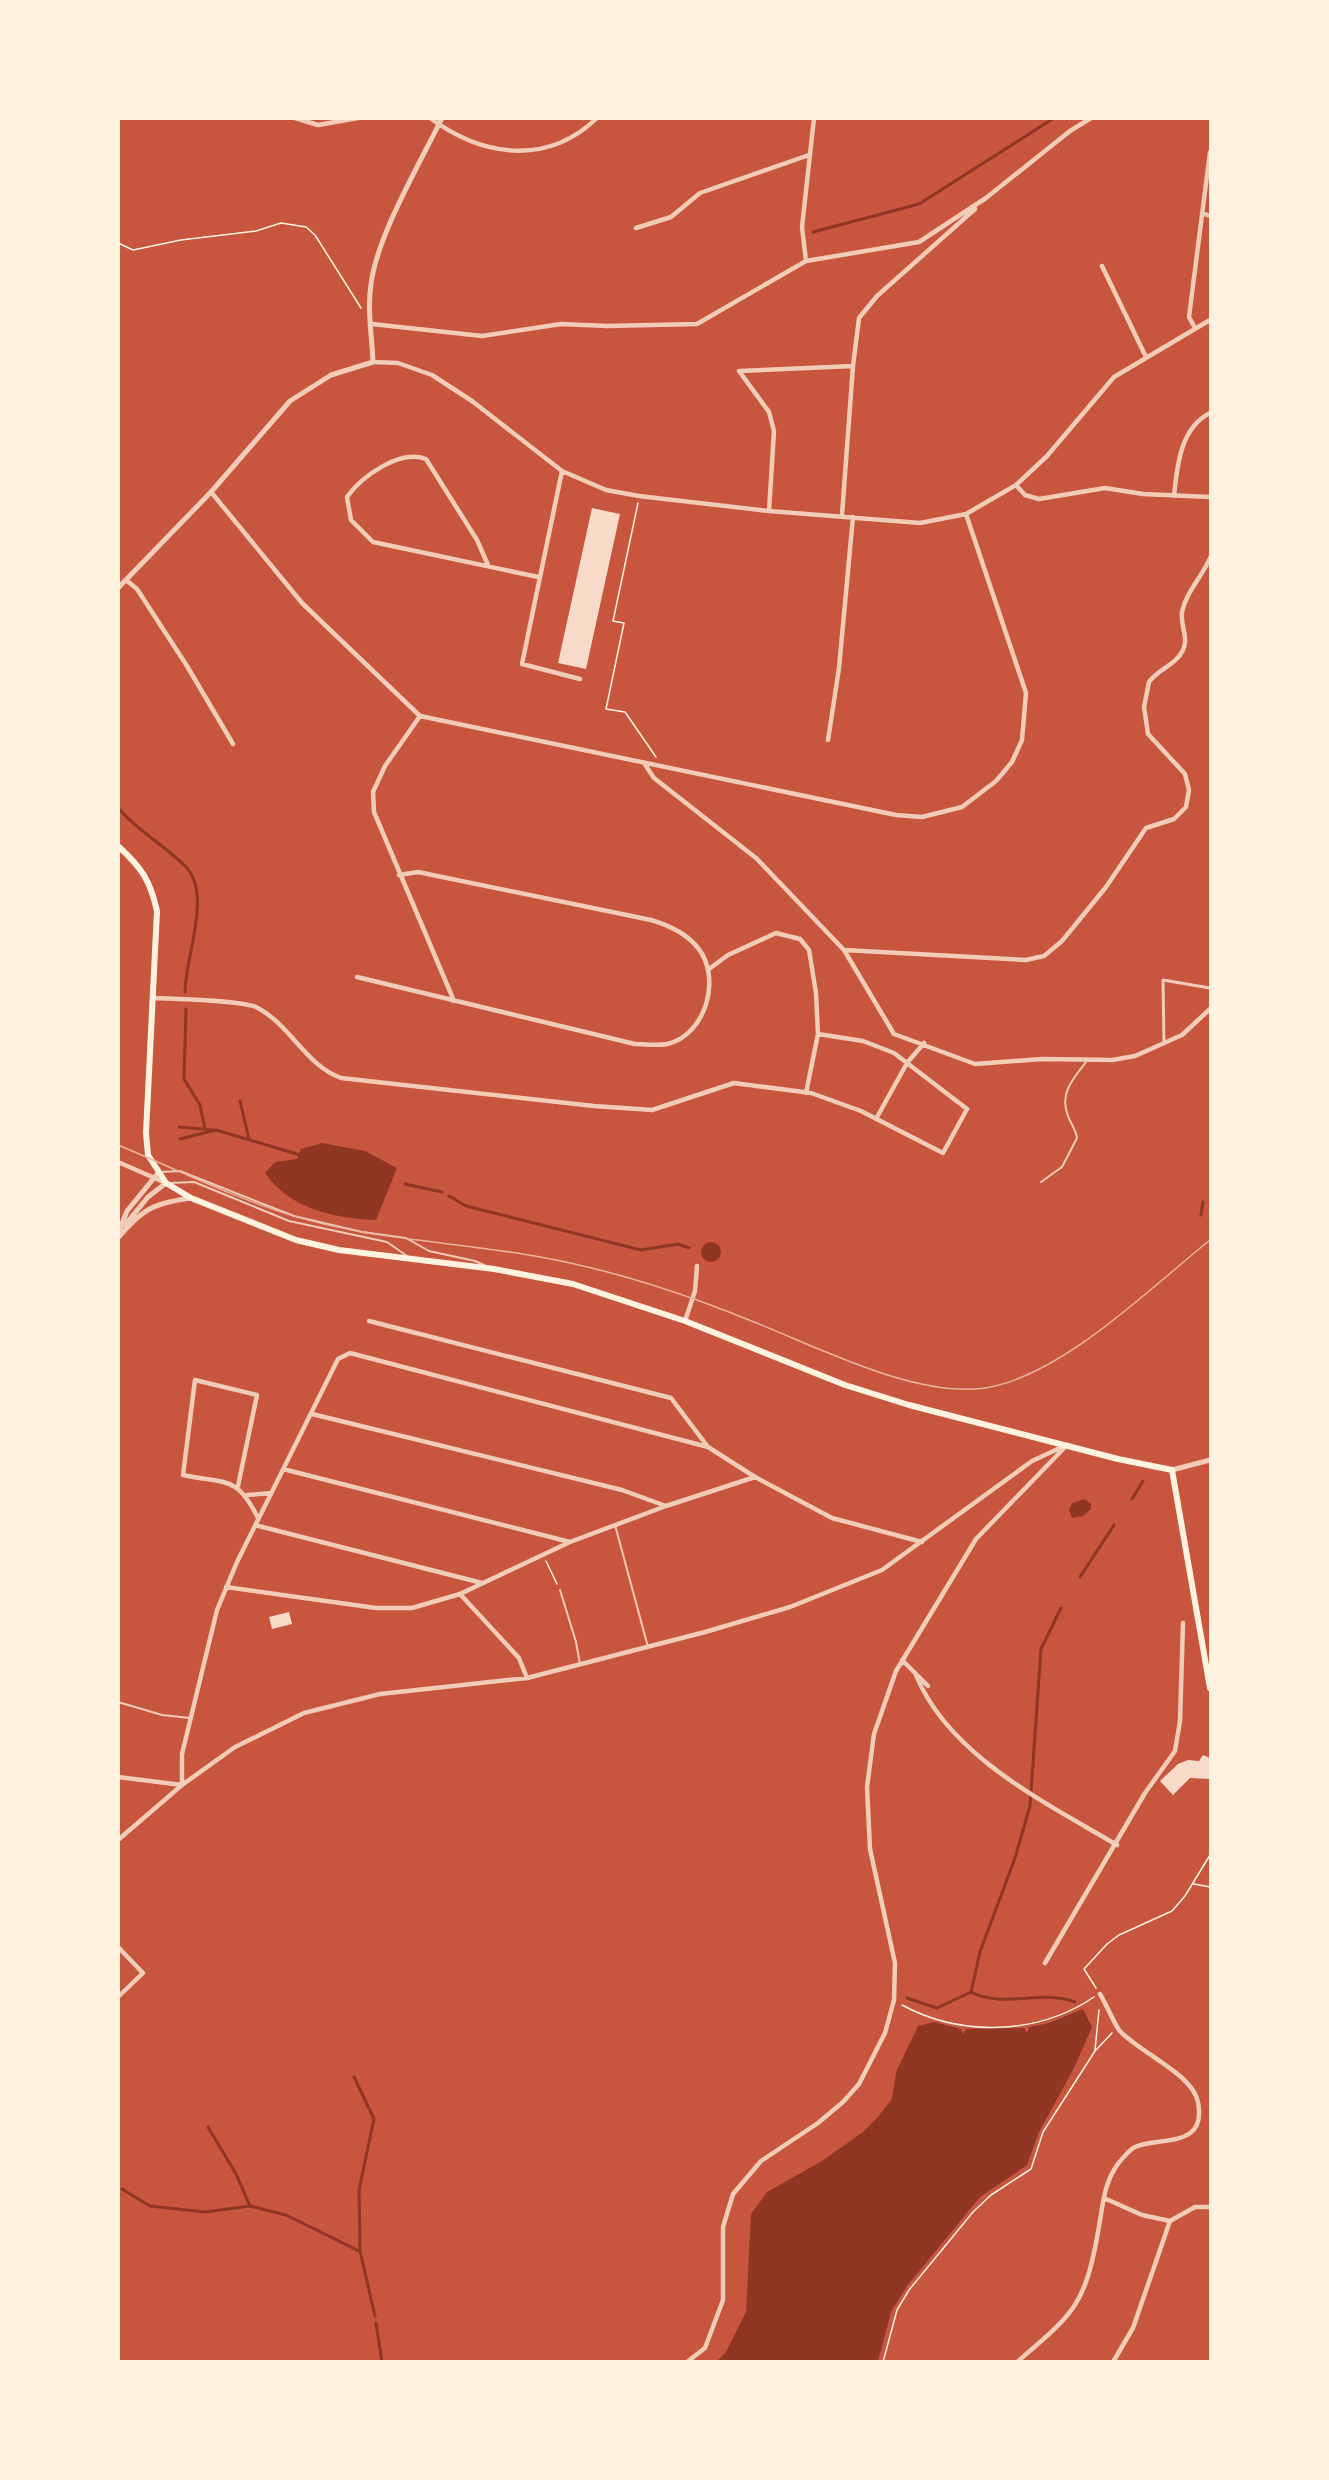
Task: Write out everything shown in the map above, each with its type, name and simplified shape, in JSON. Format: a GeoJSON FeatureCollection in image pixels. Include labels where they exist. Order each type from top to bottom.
{"type":"FeatureCollection","features":[{"type":"Feature","properties":{"kind":"main road"},"geometry":{"type":"LineString","coordinates":[[118,846],[138,864],[152,885],[157,911],[146,1132],[148,1155],[155,1175],[191,1198],[296,1240],[339,1250],[494,1269],[573,1284],[685,1321],[845,1385],[909,1405],[1118,1459],[1172,1470],[1210,1688]]}},
{"type":"Feature","properties":{"kind":"street"},"geometry":{"type":"LineString","coordinates":[[295,118],[318,125],[358,118]]}},
{"type":"Feature","properties":{"kind":"street"},"geometry":{"type":"LineString","coordinates":[[430,118],[485,147],[522,152],[566,142],[597,118]]}},
{"type":"Feature","properties":{"kind":"street"},"geometry":{"type":"LineString","coordinates":[[806,261],[802,227],[814,118]]}},
{"type":"Feature","properties":{"kind":"street"},"geometry":{"type":"LineString","coordinates":[[842,515],[853,366],[859,318],[877,296],[986,198],[1070,131],[1090,118]]}},
{"type":"Feature","properties":{"kind":"street"},"geometry":{"type":"LineString","coordinates":[[373,362],[371,284],[377,258],[387,232],[440,122]]}},
{"type":"Feature","properties":{"kind":"street"},"geometry":{"type":"LineString","coordinates":[[1195,328],[1189,317],[1210,152]]}},
{"type":"Feature","properties":{"kind":"street"},"geometry":{"type":"LineString","coordinates":[[636,228],[671,217],[700,194],[809,155]]}},
{"type":"Feature","properties":{"kind":"street"},"geometry":{"type":"LineString","coordinates":[[372,324],[482,336],[561,324],[697,324],[806,261],[919,242],[986,198]]}},
{"type":"Feature","properties":{"kind":"street"},"geometry":{"type":"LineString","coordinates":[[1202,213],[1210,216]]}},
{"type":"Feature","properties":{"kind":"street"},"geometry":{"type":"LineString","coordinates":[[1102,267],[1146,357]]}},
{"type":"Feature","properties":{"kind":"street"},"geometry":{"type":"LineString","coordinates":[[118,588],[211,492],[290,401],[332,375],[373,362],[398,363],[432,375],[472,401],[562,471],[606,490],[769,511],[920,523],[966,513],[1016,485],[1047,456],[1114,377],[1210,320]]}},
{"type":"Feature","properties":{"kind":"street"},"geometry":{"type":"LineString","coordinates":[[769,511],[774,431],[769,412],[739,371],[853,366]]}},
{"type":"Feature","properties":{"kind":"street"},"geometry":{"type":"LineString","coordinates":[[1174,496],[1177,466],[1188,435],[1202,417],[1210,413]]}},
{"type":"Feature","properties":{"kind":"street"},"geometry":{"type":"LineString","coordinates":[[488,565],[477,540],[426,459],[416,455],[398,460],[356,484],[346,497],[351,520],[374,542],[538,577]]}},
{"type":"Feature","properties":{"kind":"street"},"geometry":{"type":"LineString","coordinates":[[562,471],[538,577],[522,664],[580,679]]}},
{"type":"Feature","properties":{"kind":"street"},"geometry":{"type":"LineString","coordinates":[[1016,485],[1025,495],[1039,499],[1088,489],[1105,488],[1174,496],[1210,497]]}},
{"type":"Feature","properties":{"kind":"street"},"geometry":{"type":"LineString","coordinates":[[211,492],[302,603],[420,716],[896,815],[922,817],[962,807],[996,781],[1012,762],[1022,740],[1026,693],[966,513]]}},
{"type":"Feature","properties":{"kind":"street"},"geometry":{"type":"LineString","coordinates":[[828,740],[839,668],[853,517]]}},
{"type":"Feature","properties":{"kind":"street"},"geometry":{"type":"LineString","coordinates":[[844,950],[1026,960],[1044,956],[1062,941],[1106,887],[1146,828],[1174,819],[1186,807],[1189,790],[1185,774],[1153,742],[1146,727],[1144,707],[1146,689],[1152,677],[1178,658],[1183,650],[1185,644],[1181,615],[1186,598],[1203,575],[1210,558]]}},
{"type":"Feature","properties":{"kind":"street"},"geometry":{"type":"LineString","coordinates":[[126,580],[137,589],[175,646],[233,744]]}},
{"type":"Feature","properties":{"kind":"street"},"geometry":{"type":"LineString","coordinates":[[420,716],[385,766],[373,792],[374,813],[454,1001]]}},
{"type":"Feature","properties":{"kind":"street"},"geometry":{"type":"LineString","coordinates":[[644,763],[654,778],[756,858],[844,950],[894,1034],[924,1043],[975,1064],[1042,1059],[1088,1060],[1136,1056],[1182,1035],[1210,1009]]}},
{"type":"Feature","properties":{"kind":"street"},"geometry":{"type":"LineString","coordinates":[[357,977],[635,1044],[668,1044],[688,1032],[701,1019],[710,993],[709,969],[698,948],[675,929],[651,920],[417,872],[399,875]]}},
{"type":"Feature","properties":{"kind":"street"},"geometry":{"type":"LineString","coordinates":[[709,969],[728,955],[776,933],[800,939],[808,951],[816,993],[818,1034],[806,1093]]}},
{"type":"Feature","properties":{"kind":"street"},"geometry":{"type":"LineString","coordinates":[[1164,1044],[1162,981],[1210,988]]}},
{"type":"Feature","properties":{"kind":"street"},"geometry":{"type":"LineString","coordinates":[[154,998],[255,1007],[287,1032],[317,1065],[341,1078],[583,1105],[652,1110],[734,1083],[806,1093],[861,1111],[943,1153],[968,1109],[894,1053],[863,1041],[818,1034]]}},
{"type":"Feature","properties":{"kind":"street"},"geometry":{"type":"LineString","coordinates":[[876,1119],[906,1063],[924,1043]]}},
{"type":"Feature","properties":{"kind":"street"},"geometry":{"type":"LineString","coordinates":[[118,1162],[155,1175],[127,1211],[118,1236]]}},
{"type":"Feature","properties":{"kind":"street"},"geometry":{"type":"LineString","coordinates":[[118,1236],[130,1217],[166,1183]]}},
{"type":"Feature","properties":{"kind":"street"},"geometry":{"type":"LineString","coordinates":[[118,1236],[139,1214],[166,1201],[191,1198]]}},
{"type":"Feature","properties":{"kind":"street"},"geometry":{"type":"LineString","coordinates":[[685,1321],[694,1291],[698,1266]]}},
{"type":"Feature","properties":{"kind":"street"},"geometry":{"type":"LineString","coordinates":[[369,1321],[671,1398],[708,1447]]}},
{"type":"Feature","properties":{"kind":"street"},"geometry":{"type":"LineString","coordinates":[[182,1785],[182,1754],[217,1610],[258,1518],[338,1359],[350,1353],[708,1447],[755,1477],[832,1518],[923,1542]]}},
{"type":"Feature","properties":{"kind":"street"},"geometry":{"type":"LineString","coordinates":[[238,1486],[257,1395],[195,1380],[183,1475],[238,1486],[247,1495],[258,1518]]}},
{"type":"Feature","properties":{"kind":"street"},"geometry":{"type":"LineString","coordinates":[[312,1414],[622,1490],[666,1506]]}},
{"type":"Feature","properties":{"kind":"street"},"geometry":{"type":"LineString","coordinates":[[118,1840],[182,1785],[235,1746],[267,1730],[331,1704],[380,1694],[527,1678],[790,1607],[882,1570],[1032,1461],[1067,1445]]}},
{"type":"Feature","properties":{"kind":"street"},"geometry":{"type":"LineString","coordinates":[[687,2361],[705,2348],[723,2300],[723,2227],[733,2194],[761,2161],[818,2123],[843,2102],[859,2084],[885,2033],[894,2000],[895,1964],[870,1848],[867,1787],[874,1734],[902,1660],[976,1539],[1067,1445]]}},
{"type":"Feature","properties":{"kind":"street"},"geometry":{"type":"LineString","coordinates":[[1172,1470],[1210,1460]]}},
{"type":"Feature","properties":{"kind":"street"},"geometry":{"type":"LineString","coordinates":[[284,1469],[570,1542]]}},
{"type":"Feature","properties":{"kind":"street"},"geometry":{"type":"LineString","coordinates":[[226,1587],[376,1608],[412,1608],[460,1594],[570,1542],[666,1506],[755,1477]]}},
{"type":"Feature","properties":{"kind":"street"},"geometry":{"type":"LineString","coordinates":[[247,1495],[271,1493]]}},
{"type":"Feature","properties":{"kind":"street"},"geometry":{"type":"LineString","coordinates":[[255,1525],[482,1583]]}},
{"type":"Feature","properties":{"kind":"street"},"geometry":{"type":"LineString","coordinates":[[460,1594],[519,1659],[527,1678]]}},
{"type":"Feature","properties":{"kind":"street"},"geometry":{"type":"LineString","coordinates":[[1045,1963],[1117,1845],[1145,1794],[1175,1751],[1180,1721],[1183,1623]]}},
{"type":"Feature","properties":{"kind":"street"},"geometry":{"type":"LineString","coordinates":[[902,1660],[928,1686]]}},
{"type":"Feature","properties":{"kind":"street"},"geometry":{"type":"LineString","coordinates":[[916,1675],[930,1703],[955,1732],[1025,1791],[1117,1845]]}},
{"type":"Feature","properties":{"kind":"street"},"geometry":{"type":"LineString","coordinates":[[118,1777],[182,1785]]}},
{"type":"Feature","properties":{"kind":"street"},"geometry":{"type":"LineString","coordinates":[[118,1947],[143,1973],[118,1997]]}},
{"type":"Feature","properties":{"kind":"street"},"geometry":{"type":"LineString","coordinates":[[1017,2361],[1066,2320],[1082,2296],[1092,2271],[1104,2198],[1113,2171],[1134,2148],[1181,2139],[1191,2133],[1198,2117],[1198,2102],[1187,2082],[1117,2028],[1112,2012],[1100,1994]]}},
{"type":"Feature","properties":{"kind":"street"},"geometry":{"type":"LineString","coordinates":[[1104,2198],[1142,2215],[1170,2221],[1195,2207],[1210,2207]]}},
{"type":"Feature","properties":{"kind":"street"},"geometry":{"type":"LineString","coordinates":[[1113,2361],[1133,2328],[1170,2221]]}},
{"type":"Feature","properties":{"kind":"lane"},"geometry":{"type":"LineString","coordinates":[[1041,1182],[1062,1167],[1077,1138],[1064,1103],[1065,1094],[1088,1060]]}},
{"type":"Feature","properties":{"kind":"lane"},"geometry":{"type":"LineString","coordinates":[[155,1175],[180,1171],[294,1216],[362,1232],[406,1238],[429,1251],[476,1261],[494,1269]]}},
{"type":"Feature","properties":{"kind":"lane"},"geometry":{"type":"LineString","coordinates":[[166,1183],[194,1182],[289,1221],[387,1242],[410,1258]]}},
{"type":"Feature","properties":{"kind":"lane"},"geometry":{"type":"LineString","coordinates":[[615,1525],[648,1647]]}},
{"type":"Feature","properties":{"kind":"lane"},"geometry":{"type":"LineString","coordinates":[[560,1590],[576,1642],[580,1664]]}},
{"type":"Feature","properties":{"kind":"lane"},"geometry":{"type":"LineString","coordinates":[[118,1702],[162,1715],[190,1718]]}},
{"type":"Feature","properties":{"kind":"path"},"geometry":{"type":"LineString","coordinates":[[118,243],[133,250],[181,240],[256,231],[281,223],[306,227],[315,235],[363,310]]}},
{"type":"Feature","properties":{"kind":"path"},"geometry":{"type":"LineString","coordinates":[[639,496],[613,621],[624,623],[606,709],[625,712],[662,766]]}},
{"type":"Feature","properties":{"kind":"path"},"geometry":{"type":"LineString","coordinates":[[543,1555],[560,1590]]}},
{"type":"Feature","properties":{"kind":"path"},"geometry":{"type":"LineString","coordinates":[[1095,2051],[1100,1994],[1084,1969],[1107,1944],[1119,1935],[1172,1911],[1193,1884],[1210,1855]]}},
{"type":"Feature","properties":{"kind":"path"},"geometry":{"type":"LineString","coordinates":[[1193,1884],[1210,1887]]}},
{"type":"Feature","properties":{"kind":"path"},"geometry":{"type":"LineString","coordinates":[[907,2007],[950,2023],[1008,2027],[1060,2016],[1100,1994]]}},
{"type":"Feature","properties":{"kind":"path"},"geometry":{"type":"LineString","coordinates":[[883,2361],[897,2310],[909,2290],[973,2212],[991,2195],[1031,2169],[1043,2132],[1095,2051],[1117,2028]]}},
{"type":"Feature","properties":{"kind":"shaded area"},"geometry":{"type":"Polygon","coordinates":[[[322,1143],[365,1151],[397,1168],[376,1220],[344,1217],[314,1209],[287,1195],[265,1173],[275,1162],[297,1159],[301,1149],[322,1143]]]}},
{"type":"Feature","properties":{"kind":"shaded area"},"geometry":{"type":"Polygon","coordinates":[[[711,1242],[718,1245],[721,1252],[718,1259],[711,1262],[704,1259],[701,1252],[704,1245],[711,1242]]]}},
{"type":"Feature","properties":{"kind":"shaded area"},"geometry":{"type":"Polygon","coordinates":[[[1084,1499],[1091,1504],[1091,1509],[1083,1516],[1072,1518],[1069,1509],[1072,1503],[1084,1499]]]}},
{"type":"Feature","properties":{"kind":"shaded area"},"geometry":{"type":"Polygon","coordinates":[[[1083,2009],[1092,2027],[1074,2068],[1039,2132],[1027,2165],[980,2197],[907,2286],[891,2312],[878,2361],[717,2361],[726,2352],[746,2312],[751,2214],[767,2192],[822,2161],[863,2132],[877,2118],[892,2099],[896,2072],[918,2026],[934,2022],[961,2029],[963,2034],[966,2029],[1024,2028],[1027,2033],[1029,2027],[1049,2023],[1083,2009]]]}},
{"type":"Feature","properties":{"kind":"building"},"geometry":{"type":"Polygon","coordinates":[[[592,508],[620,514],[586,669],[558,663],[592,508]]]}},
{"type":"Feature","properties":{"kind":"building"},"geometry":{"type":"Polygon","coordinates":[[[289,1612],[292,1624],[272,1629],[269,1617],[289,1612]]]}},
{"type":"Feature","properties":{"kind":"building"},"geometry":{"type":"Polygon","coordinates":[[[1203,1755],[1210,1758],[1210,1779],[1190,1778],[1173,1795],[1160,1781],[1178,1764],[1188,1760],[1199,1761],[1203,1755]]]}},
{"type":"Feature","properties":{"kind":"waterway"},"geometry":{"type":"LineString","coordinates":[[813,232],[919,204],[1054,118]]}},
{"type":"Feature","properties":{"kind":"waterway"},"geometry":{"type":"LineString","coordinates":[[118,808],[134,824],[177,858],[193,878],[197,892],[196,926],[185,992]]}},
{"type":"Feature","properties":{"kind":"waterway"},"geometry":{"type":"LineString","coordinates":[[186,1009],[184,1079],[200,1105],[205,1129]]}},
{"type":"Feature","properties":{"kind":"waterway"},"geometry":{"type":"LineString","coordinates":[[240,1101],[249,1139]]}},
{"type":"Feature","properties":{"kind":"waterway"},"geometry":{"type":"LineString","coordinates":[[179,1127],[213,1130]]}},
{"type":"Feature","properties":{"kind":"waterway"},"geometry":{"type":"LineString","coordinates":[[180,1139],[216,1130],[300,1155]]}},
{"type":"Feature","properties":{"kind":"waterway"},"geometry":{"type":"LineString","coordinates":[[405,1184],[442,1192]]}},
{"type":"Feature","properties":{"kind":"waterway"},"geometry":{"type":"LineString","coordinates":[[449,1196],[466,1206],[641,1250],[678,1244],[689,1248]]}},
{"type":"Feature","properties":{"kind":"waterway"},"geometry":{"type":"LineString","coordinates":[[1201,1215],[1203,1202]]}},
{"type":"Feature","properties":{"kind":"waterway"},"geometry":{"type":"LineString","coordinates":[[1132,1499],[1143,1481]]}},
{"type":"Feature","properties":{"kind":"waterway"},"geometry":{"type":"LineString","coordinates":[[1080,1577],[1114,1525]]}},
{"type":"Feature","properties":{"kind":"waterway"},"geometry":{"type":"LineString","coordinates":[[1061,1608],[1041,1649],[1030,1806],[1015,1858],[980,1952],[971,1992],[996,1999],[1050,1997],[1075,2002]]}},
{"type":"Feature","properties":{"kind":"waterway"},"geometry":{"type":"LineString","coordinates":[[907,1998],[937,2008],[971,1992]]}},
{"type":"Feature","properties":{"kind":"waterway"},"geometry":{"type":"LineString","coordinates":[[354,2077],[374,2119],[359,2190],[360,2251],[375,2316]]}},
{"type":"Feature","properties":{"kind":"waterway"},"geometry":{"type":"LineString","coordinates":[[208,2127],[236,2174],[250,2206],[286,2215],[359,2251]]}},
{"type":"Feature","properties":{"kind":"waterway"},"geometry":{"type":"LineString","coordinates":[[122,2189],[150,2206],[205,2212],[250,2206]]}},
{"type":"Feature","properties":{"kind":"waterway"},"geometry":{"type":"LineString","coordinates":[[376,2323],[382,2362]]}},
{"type":"Feature","properties":{"kind":"tram line"},"geometry":{"type":"LineString","coordinates":[[118,1145],[227,1192],[294,1216],[355,1230],[509,1252],[594,1268],[698,1300],[866,1368],[897,1378],[957,1389],[985,1388],[1014,1380],[1044,1367],[1104,1328],[1210,1240]]}}]}
